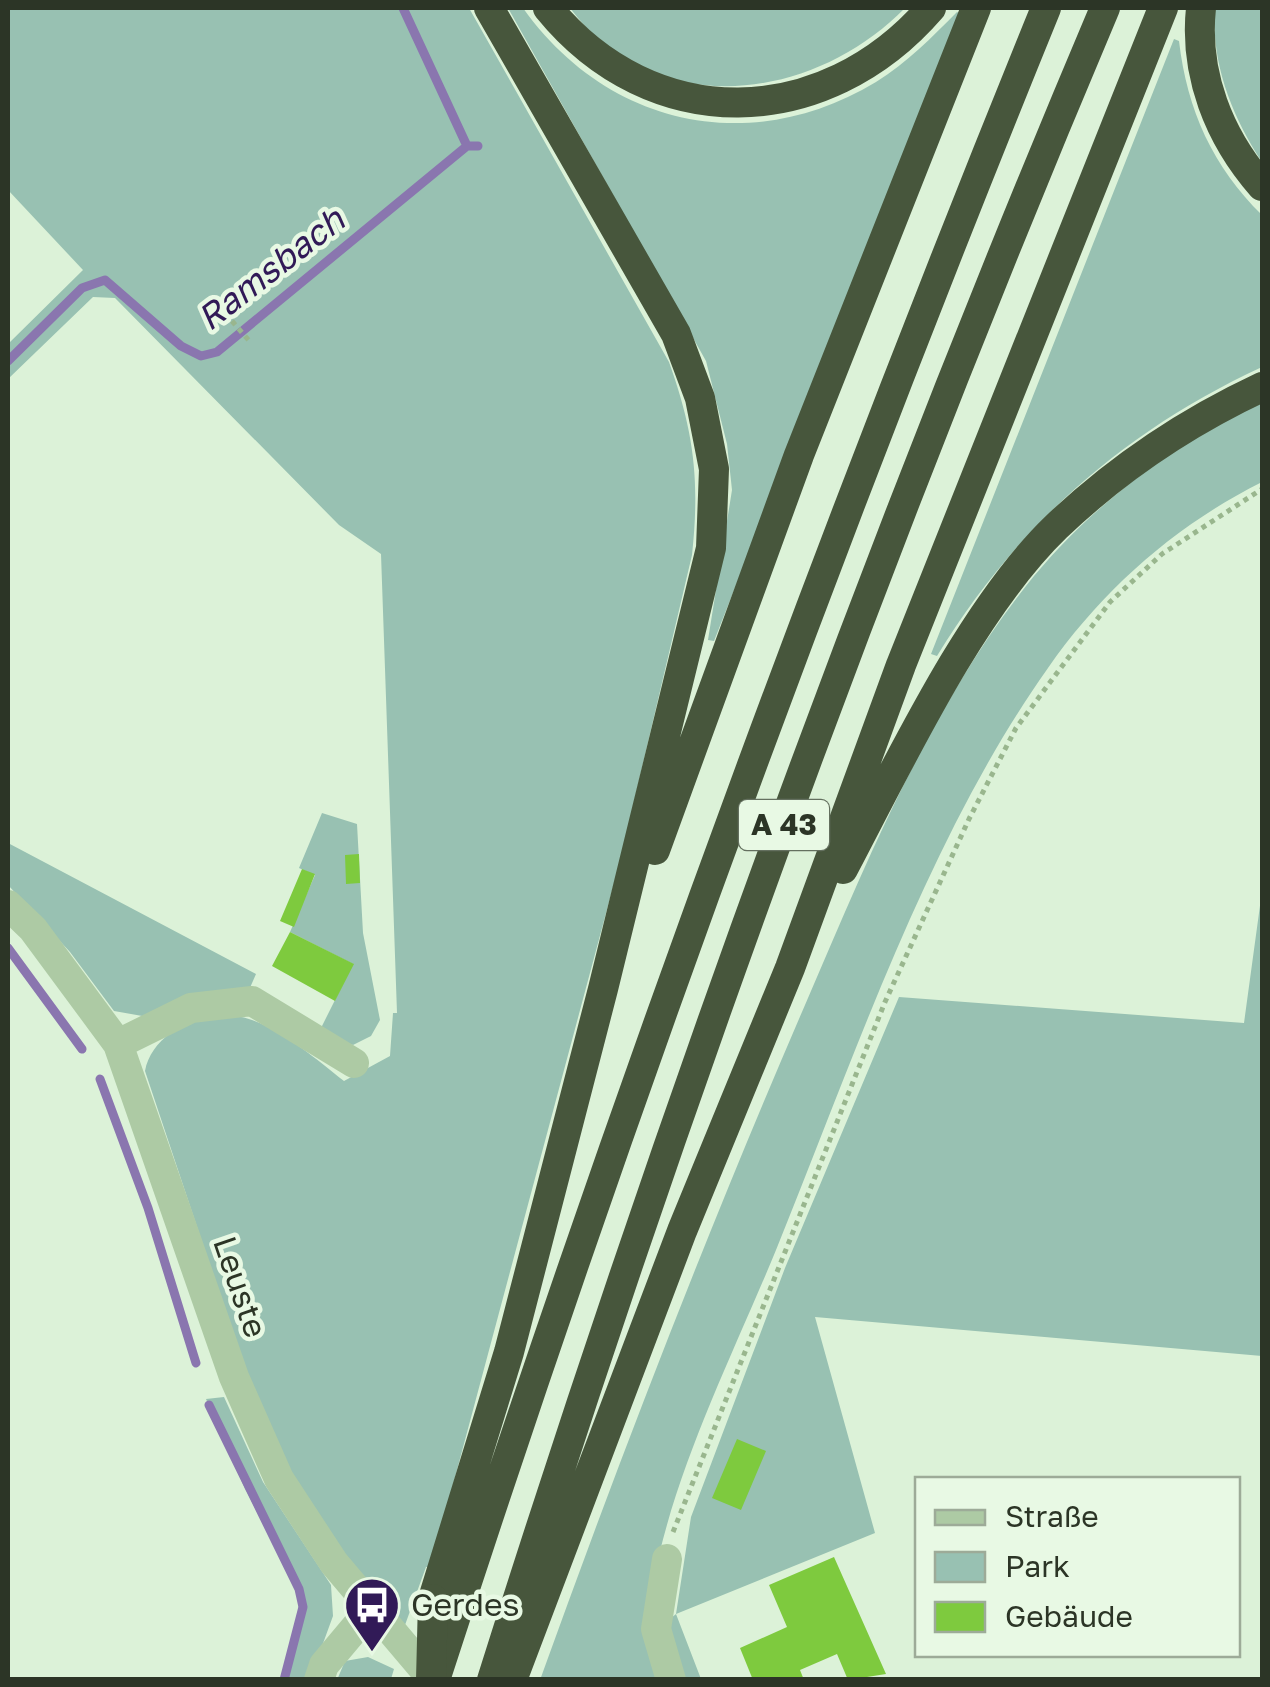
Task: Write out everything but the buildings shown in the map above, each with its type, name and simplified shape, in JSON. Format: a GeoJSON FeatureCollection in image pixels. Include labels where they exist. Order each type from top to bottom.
{"type":"FeatureCollection","features":[{"type":"Feature","properties":{"kind":"highway"},"geometry":{"type":"LineString","coordinates":[[433,1680],[445,1606],[604,989],[711,548],[714,469],[700,398],[676,334],[489,8]]}},
{"type":"Feature","properties":{"kind":"highway"},"geometry":{"type":"LineString","coordinates":[[548,8],[574,40],[628,78],[708,104],[780,98],[857,72],[914,27],[931,8]]}},
{"type":"Feature","properties":{"kind":"highway"},"geometry":{"type":"LineString","coordinates":[[604,989],[799,456],[976,8]]}},
{"type":"Feature","properties":{"kind":"highway","name":"A 43"},"geometry":{"type":"LineString","coordinates":[[445,1606],[796,644],[1046,8]]}},
{"type":"Feature","properties":{"kind":"highway","name":"A 43"},"geometry":{"type":"LineString","coordinates":[[506,1671],[646,1209],[742,938],[848,651],[1027,193],[1105,8]]}},
{"type":"Feature","properties":{"kind":"highway"},"geometry":{"type":"LineString","coordinates":[[506,1671],[790,968],[900,665],[1163,8]]}},
{"type":"Feature","properties":{"kind":"highway"},"geometry":{"type":"LineString","coordinates":[[1201,8],[1203,75],[1218,120],[1241,162],[1262,186]]}},
{"type":"Feature","properties":{"kind":"highway"},"geometry":{"type":"LineString","coordinates":[[790,968],[914,736],[1010,583],[1054,530],[1130,462],[1200,416],[1262,387]]}},
{"type":"Feature","properties":{"kind":"street","name":"Leuste"},"geometry":{"type":"LineString","coordinates":[[8,905],[33,929],[118,1044],[254,1431],[307,1527],[433,1680]]}},
{"type":"Feature","properties":{"kind":"street"},"geometry":{"type":"LineString","coordinates":[[118,1044],[190,1008],[252,1001],[354,1062]]}},
{"type":"Feature","properties":{"kind":"street"},"geometry":{"type":"LineString","coordinates":[[667,1559],[656,1629],[671,1680]]}},
{"type":"Feature","properties":{"kind":"street"},"geometry":{"type":"LineString","coordinates":[[319,1680],[324,1665],[371,1609]]}},
{"type":"Feature","properties":{"kind":"path"},"geometry":{"type":"LineString","coordinates":[[232,321],[252,343]]}},
{"type":"Feature","properties":{"kind":"path"},"geometry":{"type":"LineString","coordinates":[[667,1559],[685,1496],[885,1002],[969,819],[1016,728],[1110,602],[1162,554],[1262,489]]}},
{"type":"Feature","properties":{"kind":"green space"},"geometry":{"type":"Polygon","coordinates":[[[8,8],[469,8],[669,362],[684,411],[695,479],[692,555],[621,857],[431,1567],[426,1567],[405,1625],[348,1559],[297,1485],[240,1356],[145,1071],[150,1056],[172,1032],[203,1018],[220,1016],[237,1016],[265,1025],[344,1081],[390,1056],[393,1013],[397,1013],[381,554],[339,525],[115,298],[93,297],[8,379],[8,344],[83,270],[8,190],[8,8]]]}},
{"type":"Feature","properties":{"kind":"green space"},"geometry":{"type":"Polygon","coordinates":[[[508,8],[523,8],[557,48],[596,80],[638,103],[684,118],[731,123],[779,119],[828,105],[887,75],[957,12],[961,14],[714,641],[708,640],[732,490],[727,444],[706,361],[508,8]]]}},
{"type":"Feature","properties":{"kind":"green space"},"geometry":{"type":"Polygon","coordinates":[[[570,8],[905,8],[868,39],[826,63],[781,79],[735,86],[689,83],[645,70],[605,45],[570,8]]]}},
{"type":"Feature","properties":{"kind":"green space"},"geometry":{"type":"Polygon","coordinates":[[[1215,8],[1262,8],[1262,162],[1226,89],[1216,49],[1215,8]]]}},
{"type":"Feature","properties":{"kind":"green space"},"geometry":{"type":"Polygon","coordinates":[[[1174,39],[1179,41],[1188,91],[1205,136],[1229,177],[1262,215],[1262,367],[1164,421],[1077,487],[1002,565],[937,656],[931,654],[1174,39]]]}},
{"type":"Feature","properties":{"kind":"green space"},"geometry":{"type":"Polygon","coordinates":[[[1262,403],[1262,482],[1171,539],[1117,586],[1069,639],[1005,734],[930,876],[896,950],[675,1498],[649,1608],[648,1644],[657,1679],[540,1680],[735,1172],[852,896],[929,735],[991,634],[1026,586],[1076,530],[1164,458],[1262,403]]]}},
{"type":"Feature","properties":{"kind":"green space"},"geometry":{"type":"Polygon","coordinates":[[[322,813],[357,824],[363,933],[380,1020],[371,1036],[353,1045],[319,1032],[353,964],[290,932],[315,875],[299,868],[322,813]]]}},
{"type":"Feature","properties":{"kind":"green space"},"geometry":{"type":"Polygon","coordinates":[[[8,843],[256,974],[249,990],[148,1017],[114,1011],[70,952],[8,885],[8,843]]]}},
{"type":"Feature","properties":{"kind":"green space"},"geometry":{"type":"Polygon","coordinates":[[[1262,891],[1262,1356],[815,1317],[875,1533],[676,1614],[691,1517],[785,1268],[899,997],[1244,1023],[1262,891]]]}},
{"type":"Feature","properties":{"kind":"green space"},"geometry":{"type":"Polygon","coordinates":[[[224,1397],[263,1482],[331,1585],[333,1616],[310,1679],[283,1679],[299,1624],[298,1590],[245,1489],[206,1399],[224,1397]]]}},
{"type":"Feature","properties":{"kind":"green space"},"geometry":{"type":"Polygon","coordinates":[[[676,1614],[701,1679],[684,1679],[668,1640],[670,1619],[676,1614]]]}},
{"type":"Feature","properties":{"kind":"green space"},"geometry":{"type":"Polygon","coordinates":[[[368,1657],[394,1669],[391,1679],[337,1680],[345,1661],[368,1657]]]}},
{"type":"Feature","properties":{"kind":"waterway"},"geometry":{"type":"LineString","coordinates":[[403,8],[467,146]]}},
{"type":"Feature","properties":{"kind":"waterway","name":"Ramsbach"},"geometry":{"type":"LineString","coordinates":[[8,361],[82,288],[105,280],[181,346],[201,356],[217,352],[467,146],[478,146]]}},
{"type":"Feature","properties":{"kind":"waterway"},"geometry":{"type":"LineString","coordinates":[[8,948],[82,1049]]}},
{"type":"Feature","properties":{"kind":"waterway"},"geometry":{"type":"LineString","coordinates":[[100,1079],[148,1208],[196,1363]]}},
{"type":"Feature","properties":{"kind":"waterway"},"geometry":{"type":"LineString","coordinates":[[209,1405],[299,1589],[303,1607],[284,1680]]}},
{"type":"Feature","properties":{"kind":"place","name":"Gerdes"},"geometry":{"type":"Point","coordinates":[372,1654]}}]}
